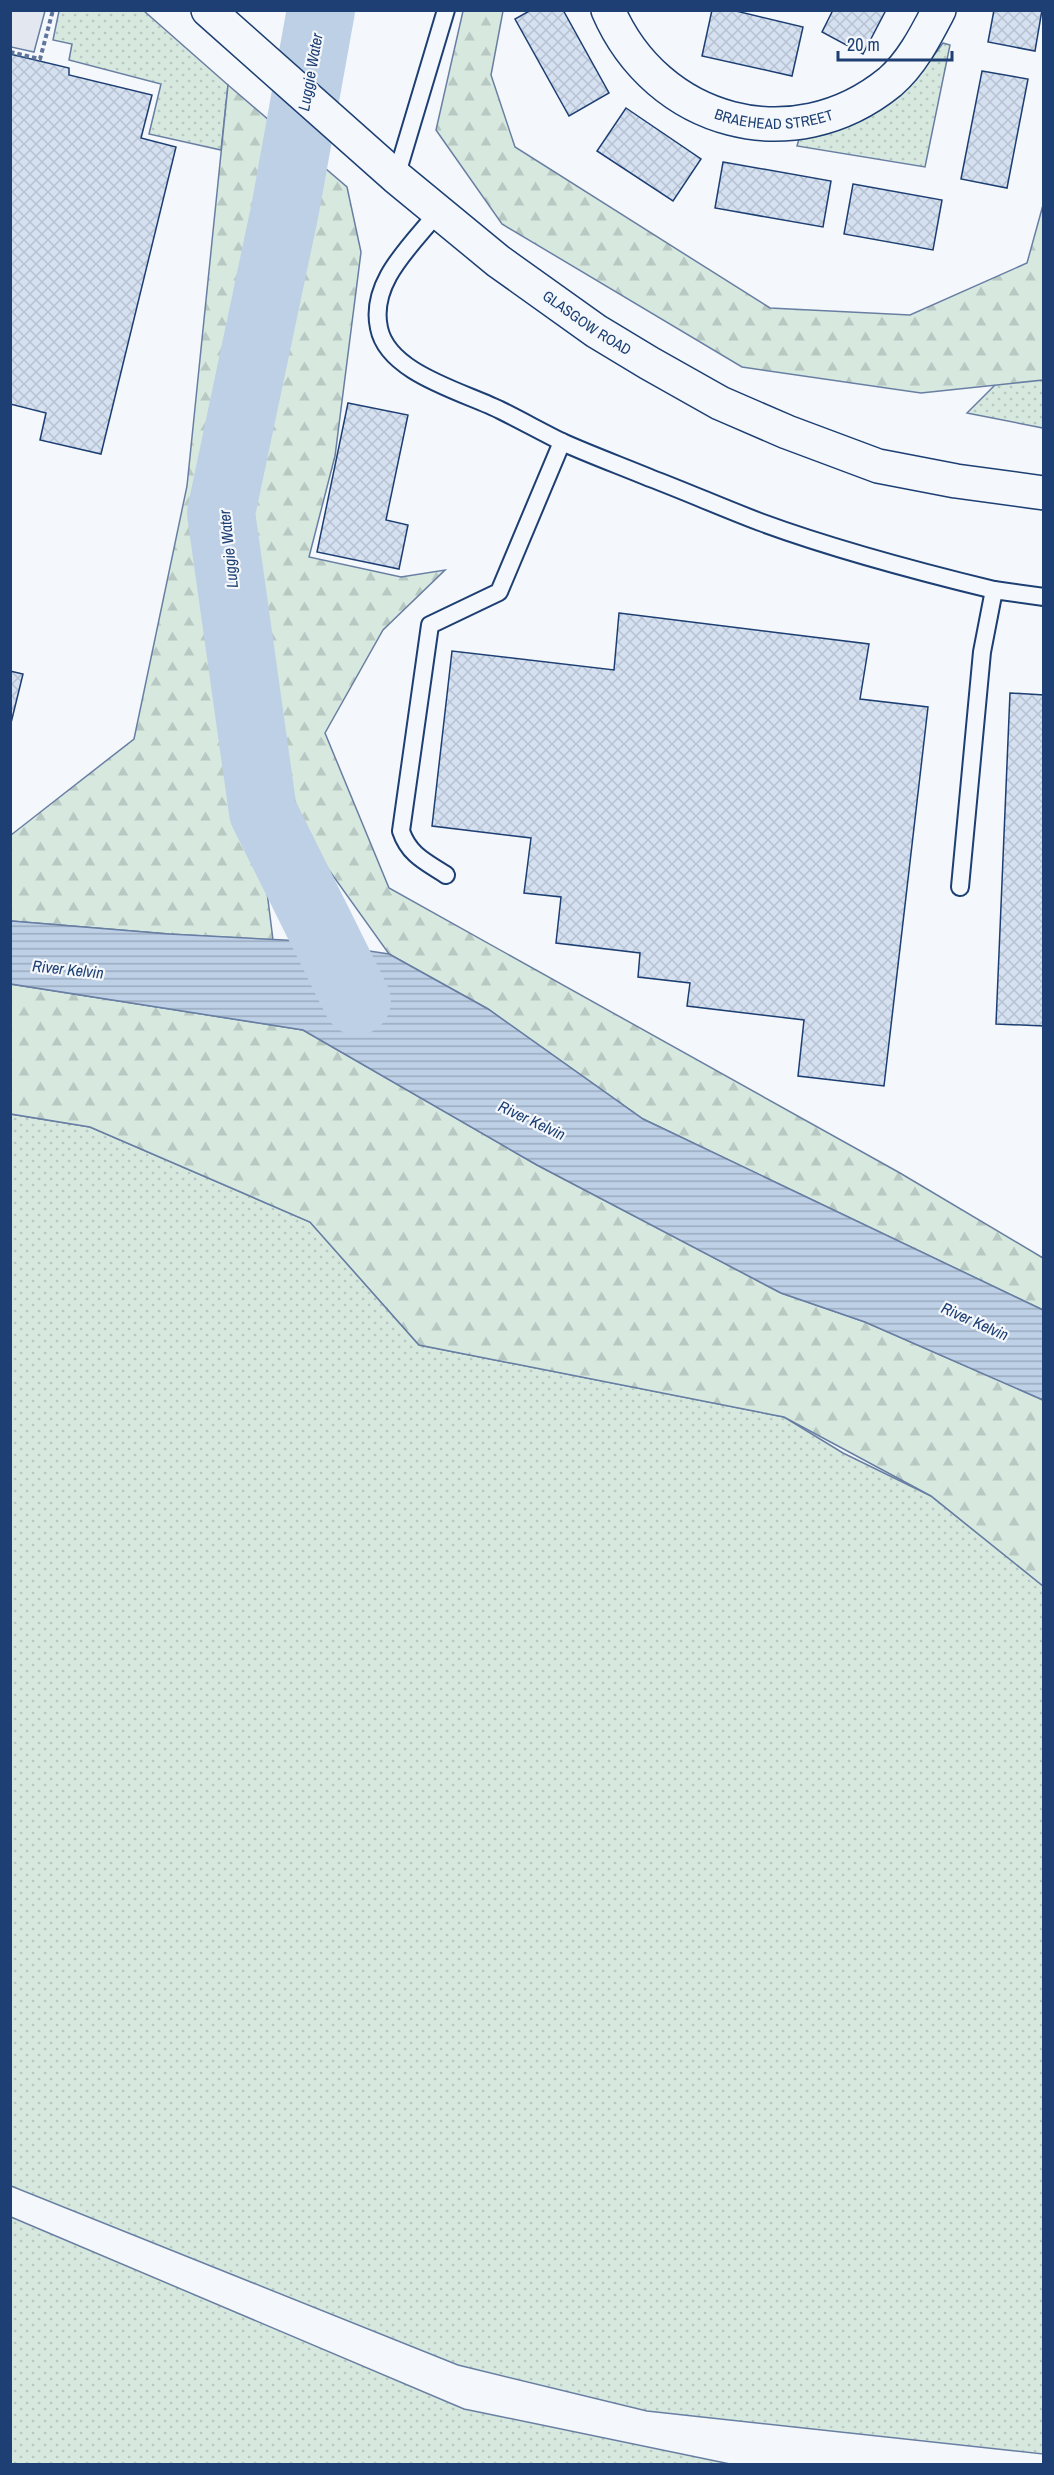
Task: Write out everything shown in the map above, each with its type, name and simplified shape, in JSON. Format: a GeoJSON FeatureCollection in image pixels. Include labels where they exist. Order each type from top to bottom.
{"type":"FeatureCollection","features":[{"type":"Feature","properties":{"kind":"main road","name":"GLASGOW ROAD"},"geometry":{"type":"LineString","coordinates":[[208,10],[396,177],[498,261],[596,330],[720,403],[786,432],[878,466],[956,482],[1044,493]]}},
{"type":"Feature","properties":{"kind":"main road","name":"BRAEHEAD STREET"},"geometry":{"type":"LineString","coordinates":[[608,10],[616,28],[638,58],[667,89],[714,114],[742,122],[780,125],[820,119],[857,105],[874,93],[891,80],[919,46],[939,10]]}},
{"type":"Feature","properties":{"kind":"lane"},"geometry":{"type":"LineString","coordinates":[[396,177],[446,10]]}},
{"type":"Feature","properties":{"kind":"lane"},"geometry":{"type":"LineString","coordinates":[[438,212],[393,269],[382,287],[377,309],[379,329],[387,348],[398,361],[418,373],[501,410],[562,442],[761,522],[914,570],[994,590],[1044,597]]}},
{"type":"Feature","properties":{"kind":"lane"},"geometry":{"type":"LineString","coordinates":[[446,875],[415,855],[405,844],[401,831],[430,625],[499,592],[562,442]]}},
{"type":"Feature","properties":{"kind":"lane"},"geometry":{"type":"LineString","coordinates":[[960,887],[982,652],[994,590]]}},
{"type":"Feature","properties":{"kind":"path"},"geometry":{"type":"LineString","coordinates":[[10,52],[40,59],[53,10]]}},
{"type":"Feature","properties":{"kind":"green space"},"geometry":{"type":"Polygon","coordinates":[[[59,11],[144,11],[228,85],[221,150],[149,134],[161,84],[69,60],[72,44],[53,40],[59,11]]]}},
{"type":"Feature","properties":{"kind":"green space"},"geometry":{"type":"Polygon","coordinates":[[[463,11],[503,11],[491,75],[515,147],[770,308],[910,315],[1027,263],[1043,205],[1043,380],[921,393],[742,367],[502,224],[436,130],[463,11]]]}},
{"type":"Feature","properties":{"kind":"green space"},"geometry":{"type":"Polygon","coordinates":[[[943,43],[950,45],[925,167],[797,146],[799,139],[843,127],[881,107],[914,78],[943,43]]]}},
{"type":"Feature","properties":{"kind":"green space"},"geometry":{"type":"Polygon","coordinates":[[[228,85],[347,187],[361,252],[335,456],[309,557],[401,577],[445,570],[383,630],[325,733],[389,888],[900,1173],[1043,1258],[1043,1310],[643,1119],[488,1009],[389,954],[308,841],[272,732],[227,748],[267,892],[273,940],[11,921],[11,835],[134,739],[187,486],[228,85]]]}},
{"type":"Feature","properties":{"kind":"green space"},"geometry":{"type":"Polygon","coordinates":[[[1043,337],[1043,428],[967,413],[1043,337]]]}},
{"type":"Feature","properties":{"kind":"green space"},"geometry":{"type":"Polygon","coordinates":[[[10,984],[303,1030],[537,1165],[781,1293],[865,1322],[1043,1400],[1043,1586],[931,1496],[784,1417],[419,1345],[310,1222],[90,1127],[11,1114],[10,984]]]}},
{"type":"Feature","properties":{"kind":"green space"},"geometry":{"type":"Polygon","coordinates":[[[10,1114],[90,1127],[310,1222],[419,1345],[784,1417],[843,1453],[931,1496],[1043,1586],[1043,2454],[647,2411],[458,2365],[11,2186],[10,1114]]]}},
{"type":"Feature","properties":{"kind":"green space"},"geometry":{"type":"Polygon","coordinates":[[[11,2217],[464,2409],[730,2464],[11,2464],[11,2217]]]}},
{"type":"Feature","properties":{"kind":"shaded area"},"geometry":{"type":"Polygon","coordinates":[[[11,10],[45,11],[34,52],[11,47],[11,10]]]}},
{"type":"Feature","properties":{"kind":"water","name":"River Kelvin"},"geometry":{"type":"Polygon","coordinates":[[[11,921],[169,934],[303,941],[389,954],[488,1009],[643,1119],[1043,1310],[1043,1400],[865,1322],[781,1293],[537,1165],[303,1030],[11,984],[11,921]]]}},
{"type":"Feature","properties":{"kind":"building"},"geometry":{"type":"Polygon","coordinates":[[[531,10],[563,10],[609,93],[569,116],[515,19],[531,10]]]}},
{"type":"Feature","properties":{"kind":"building"},"geometry":{"type":"Polygon","coordinates":[[[712,10],[732,10],[803,27],[792,76],[702,56],[712,10]]]}},
{"type":"Feature","properties":{"kind":"building"},"geometry":{"type":"Polygon","coordinates":[[[833,10],[886,10],[863,54],[822,32],[833,10]]]}},
{"type":"Feature","properties":{"kind":"building"},"geometry":{"type":"Polygon","coordinates":[[[994,10],[1042,10],[1035,51],[988,42],[994,10]]]}},
{"type":"Feature","properties":{"kind":"building"},"geometry":{"type":"Polygon","coordinates":[[[10,54],[69,68],[69,75],[152,95],[141,138],[176,147],[101,454],[40,440],[46,413],[10,404],[10,54]]]}},
{"type":"Feature","properties":{"kind":"building"},"geometry":{"type":"Polygon","coordinates":[[[982,71],[1028,79],[1007,188],[961,179],[982,71]]]}},
{"type":"Feature","properties":{"kind":"building"},"geometry":{"type":"Polygon","coordinates":[[[626,108],[701,159],[673,201],[597,151],[626,108]]]}},
{"type":"Feature","properties":{"kind":"building"},"geometry":{"type":"Polygon","coordinates":[[[723,162],[831,181],[823,227],[715,208],[723,162]]]}},
{"type":"Feature","properties":{"kind":"building"},"geometry":{"type":"Polygon","coordinates":[[[853,184],[942,200],[933,250],[844,234],[853,184]]]}},
{"type":"Feature","properties":{"kind":"building"},"geometry":{"type":"Polygon","coordinates":[[[348,403],[408,415],[386,520],[408,525],[399,569],[317,552],[348,403]]]}},
{"type":"Feature","properties":{"kind":"building"},"geometry":{"type":"Polygon","coordinates":[[[619,613],[869,644],[860,699],[928,707],[884,1086],[798,1076],[804,1020],[687,1006],[690,983],[638,977],[640,953],[556,943],[561,897],[524,893],[531,838],[432,826],[452,651],[614,670],[619,613]]]}},
{"type":"Feature","properties":{"kind":"building"},"geometry":{"type":"Polygon","coordinates":[[[10,671],[23,674],[10,727],[10,671]]]}},
{"type":"Feature","properties":{"kind":"building"},"geometry":{"type":"Polygon","coordinates":[[[1010,693],[1044,695],[1044,1026],[996,1024],[1010,693]]]}},
{"type":"Feature","properties":{"kind":"waterway","name":"Luggie Water"},"geometry":{"type":"LineString","coordinates":[[321,10],[285,210],[221,513],[263,812],[357,1001]]}}]}
